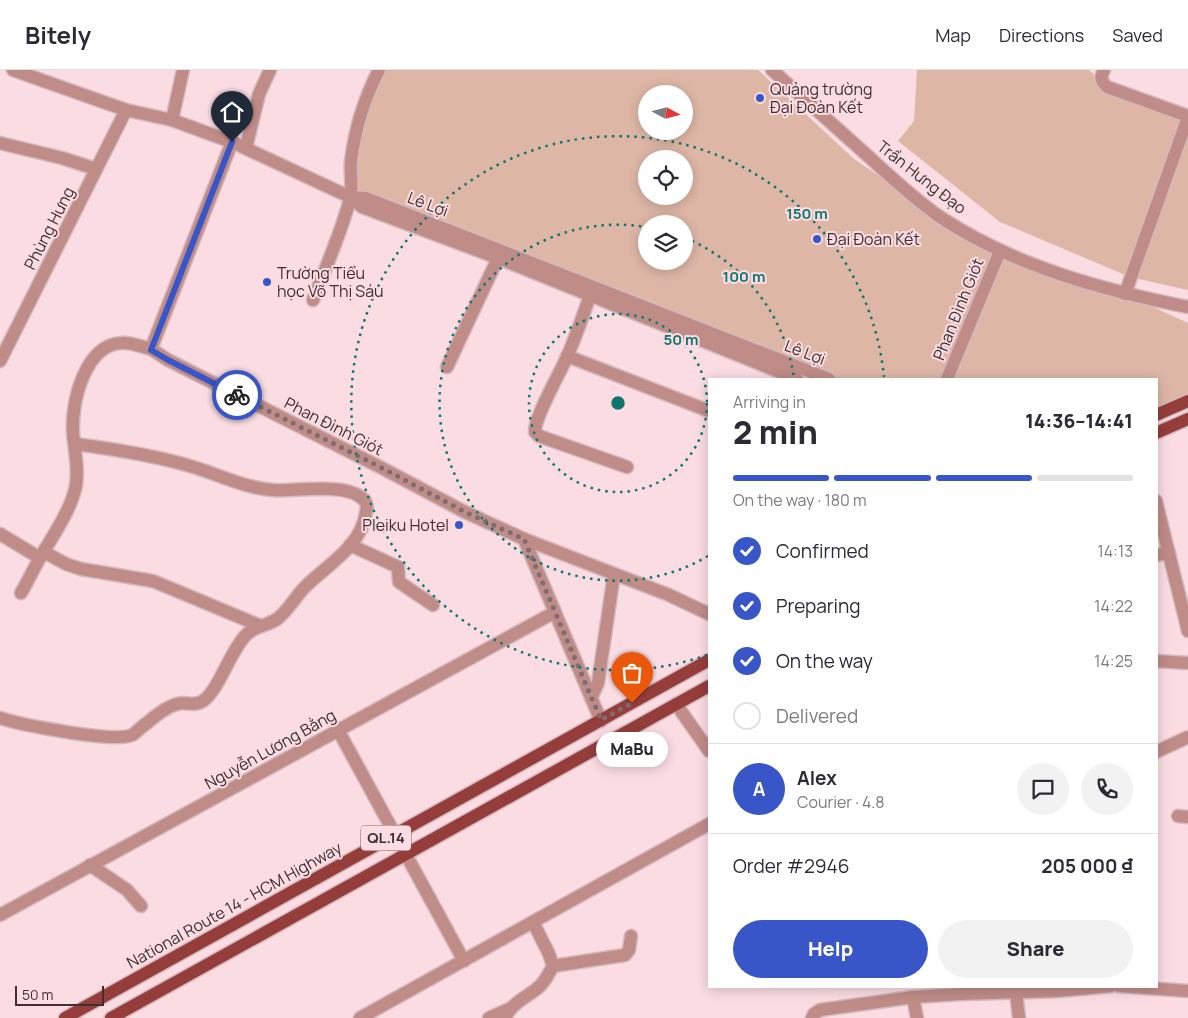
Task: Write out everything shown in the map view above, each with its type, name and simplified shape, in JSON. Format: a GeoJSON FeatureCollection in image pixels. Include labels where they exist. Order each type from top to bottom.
{"type":"FeatureCollection","features":[{"type":"Feature","properties":{"kind":"main road"},"geometry":{"type":"LineString","coordinates":[[1158,413],[1188,400]]}},
{"type":"Feature","properties":{"kind":"main road"},"geometry":{"type":"LineString","coordinates":[[1158,432],[1188,419]]}},
{"type":"Feature","properties":{"kind":"main road","name":"National Route 14 - HCM Highway"},"geometry":{"type":"LineString","coordinates":[[65,1018],[708,661]]}},
{"type":"Feature","properties":{"kind":"main road","name":"QL.14"},"geometry":{"type":"LineString","coordinates":[[111,1018],[708,687]]}},
{"type":"Feature","properties":{"kind":"street","name":"Lê Lợi"},"geometry":{"type":"LineString","coordinates":[[13,70],[126,110],[172,120],[232,142],[350,197],[366,198],[592,291],[826,378]]}},
{"type":"Feature","properties":{"kind":"street"},"geometry":{"type":"LineString","coordinates":[[172,120],[183,70]]}},
{"type":"Feature","properties":{"kind":"street"},"geometry":{"type":"LineString","coordinates":[[246,148],[258,94],[270,70]]}},
{"type":"Feature","properties":{"kind":"street"},"geometry":{"type":"LineString","coordinates":[[313,300],[350,197],[352,151],[360,115],[371,85],[379,70]]}},
{"type":"Feature","properties":{"kind":"street","name":"Trần Hưng Đạo"},"geometry":{"type":"LineString","coordinates":[[772,70],[900,185],[940,216],[1000,251],[1053,272],[1125,294],[1188,307]]}},
{"type":"Feature","properties":{"kind":"street"},"geometry":{"type":"LineString","coordinates":[[1104,70],[1101,79],[1107,87],[1188,116],[1125,294]]}},
{"type":"Feature","properties":{"kind":"street","name":"Phùng Hưng"},"geometry":{"type":"LineString","coordinates":[[0,361],[126,110]]}},
{"type":"Feature","properties":{"kind":"street"},"geometry":{"type":"LineString","coordinates":[[151,350],[232,142]]}},
{"type":"Feature","properties":{"kind":"street"},"geometry":{"type":"LineString","coordinates":[[0,143],[62,158],[96,170]]}},
{"type":"Feature","properties":{"kind":"street"},"geometry":{"type":"LineString","coordinates":[[350,197],[362,207],[592,291],[795,378]]}},
{"type":"Feature","properties":{"kind":"street","name":"Phan Đình Giót"},"geometry":{"type":"LineString","coordinates":[[947,378],[1000,251]]}},
{"type":"Feature","properties":{"kind":"street"},"geometry":{"type":"LineString","coordinates":[[447,367],[498,258]]}},
{"type":"Feature","properties":{"kind":"street"},"geometry":{"type":"LineString","coordinates":[[592,291],[567,356],[539,417],[535,432],[539,436],[626,467]]}},
{"type":"Feature","properties":{"kind":"street","name":"Phan Đình Giót"},"geometry":{"type":"LineString","coordinates":[[21,593],[68,508],[76,485],[77,469],[73,431],[75,399],[82,381],[94,357],[108,346],[120,342],[151,350],[465,512],[524,539],[669,595],[708,614]]}},
{"type":"Feature","properties":{"kind":"street"},"geometry":{"type":"LineString","coordinates":[[567,356],[708,411]]}},
{"type":"Feature","properties":{"kind":"street"},"geometry":{"type":"LineString","coordinates":[[0,718],[25,725],[105,737],[125,737],[133,735],[154,716],[178,703],[194,704],[204,701],[214,688],[242,640],[252,630],[270,623],[281,616],[306,586],[339,558],[363,524],[367,510],[365,501],[350,492],[263,489],[226,479],[189,465],[120,450],[75,444]]}},
{"type":"Feature","properties":{"kind":"street"},"geometry":{"type":"LineString","coordinates":[[1158,516],[1163,554],[1188,631]]}},
{"type":"Feature","properties":{"kind":"street"},"geometry":{"type":"LineString","coordinates":[[0,534],[42,555],[81,569],[138,577],[161,583],[261,626]]}},
{"type":"Feature","properties":{"kind":"street"},"geometry":{"type":"LineString","coordinates":[[524,539],[601,720]]}},
{"type":"Feature","properties":{"kind":"street"},"geometry":{"type":"LineString","coordinates":[[350,545],[398,567],[399,582],[433,604]]}},
{"type":"Feature","properties":{"kind":"street"},"geometry":{"type":"LineString","coordinates":[[591,698],[600,676],[614,574]]}},
{"type":"Feature","properties":{"kind":"street","name":"Nguyễn Lương Bằng"},"geometry":{"type":"LineString","coordinates":[[0,914],[555,612]]}},
{"type":"Feature","properties":{"kind":"street"},"geometry":{"type":"LineString","coordinates":[[1158,661],[1188,663]]}},
{"type":"Feature","properties":{"kind":"street"},"geometry":{"type":"LineString","coordinates":[[676,704],[708,751]]}},
{"type":"Feature","properties":{"kind":"street"},"geometry":{"type":"LineString","coordinates":[[338,730],[464,961]]}},
{"type":"Feature","properties":{"kind":"street"},"geometry":{"type":"LineString","coordinates":[[1158,751],[1188,737]]}},
{"type":"Feature","properties":{"kind":"street"},"geometry":{"type":"LineString","coordinates":[[360,1018],[708,825]]}},
{"type":"Feature","properties":{"kind":"street"},"geometry":{"type":"LineString","coordinates":[[90,865],[126,890],[141,906]]}},
{"type":"Feature","properties":{"kind":"street"},"geometry":{"type":"LineString","coordinates":[[489,1018],[507,1013],[546,980],[553,966],[533,922]]}},
{"type":"Feature","properties":{"kind":"street"},"geometry":{"type":"LineString","coordinates":[[553,966],[625,955],[629,950],[631,936]]}},
{"type":"Feature","properties":{"kind":"street"},"geometry":{"type":"LineString","coordinates":[[812,1018],[820,1010],[914,997],[1089,988]]}},
{"type":"Feature","properties":{"kind":"street"},"geometry":{"type":"LineString","coordinates":[[1147,988],[1188,991]]}},
{"type":"Feature","properties":{"kind":"street"},"geometry":{"type":"LineString","coordinates":[[1016,992],[1019,1018]]}},
{"type":"Feature","properties":{"kind":"street"},"geometry":{"type":"LineString","coordinates":[[914,997],[917,1018]]}},
{"type":"Feature","properties":{"kind":"shaded area","name":"Đại Đoàn Kết"},"geometry":{"type":"Polygon","coordinates":[[[379,70],[758,70],[854,159],[940,217],[1000,251],[1125,294],[1188,323],[1188,396],[1158,407],[1158,378],[827,378],[350,197],[352,151],[379,70]]]}},
{"type":"Feature","properties":{"kind":"shaded area"},"geometry":{"type":"Polygon","coordinates":[[[917,70],[1089,70],[1104,84],[1188,114],[1188,290],[1130,277],[1000,222],[898,141],[914,121],[917,70]]]}},
{"type":"Feature","properties":{"kind":"way so far"},"geometry":{"type":"LineString","coordinates":[[237,395],[465,512],[524,539],[601,720],[632,703]]}},
{"type":"Feature","properties":{"kind":"place","name":"Quảng trường Đại Đoàn Kết"},"geometry":{"type":"Point","coordinates":[760,98]}},
{"type":"Feature","properties":{"kind":"place","name":"Đại Đoàn Kết"},"geometry":{"type":"Point","coordinates":[817,239]}},
{"type":"Feature","properties":{"kind":"place","name":"Trường Tiểu học Võ Thị Sáu"},"geometry":{"type":"Point","coordinates":[267,282]}},
{"type":"Feature","properties":{"kind":"place","name":"Pleiku Hotel"},"geometry":{"type":"Point","coordinates":[459,525]}},
{"type":"Feature","properties":{"kind":"place","name":"MaBu"},"geometry":{"type":"Point","coordinates":[632,703]}},
{"type":"Feature","properties":{"kind":"route"},"geometry":{"type":"LineString","coordinates":[[232,142],[151,350],[237,395]]}}]}
